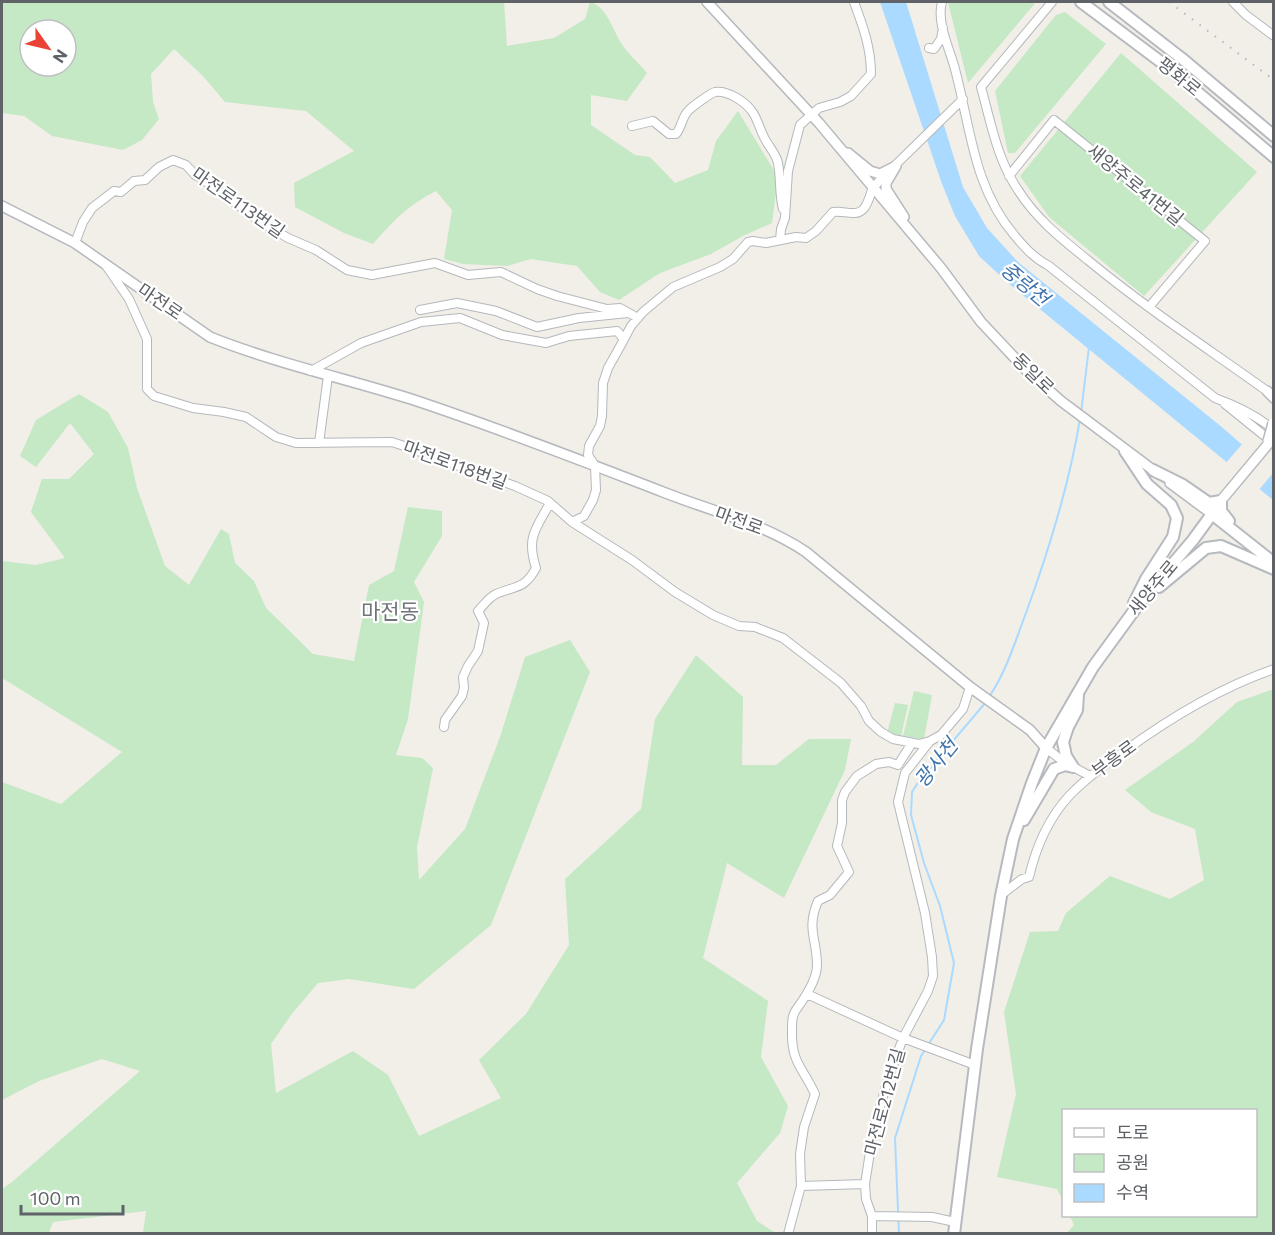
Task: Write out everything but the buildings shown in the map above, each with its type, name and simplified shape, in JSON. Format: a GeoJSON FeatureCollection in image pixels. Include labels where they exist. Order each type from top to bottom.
{"type":"FeatureCollection","features":[{"type":"Feature","properties":{"kind":"main road","name":"평화로"},"geometry":{"type":"LineString","coordinates":[[1081,2],[1169,68],[1274,157]]}},
{"type":"Feature","properties":{"kind":"main road","name":"평화로"},"geometry":{"type":"LineString","coordinates":[[1109,2],[1185,61],[1274,136]]}},
{"type":"Feature","properties":{"kind":"main road"},"geometry":{"type":"LineString","coordinates":[[1124,623],[1146,579],[1173,537],[1178,518],[1171,505],[1147,484],[1125,451]]}},
{"type":"Feature","properties":{"kind":"main road"},"geometry":{"type":"LineString","coordinates":[[1153,470],[1183,484],[1209,503],[1222,499],[1221,512],[1264,555]]}},
{"type":"Feature","properties":{"kind":"main road","name":"새양주로"},"geometry":{"type":"LineString","coordinates":[[1046,748],[1093,667],[1124,623],[1212,514]]}},
{"type":"Feature","properties":{"kind":"main road","name":"동일로"},"geometry":{"type":"LineString","coordinates":[[1212,514],[1274,563]]}},
{"type":"Feature","properties":{"kind":"main road"},"geometry":{"type":"LineString","coordinates":[[1150,590],[1158,589],[1196,555],[1212,546],[1221,546],[1274,569]]}},
{"type":"Feature","properties":{"kind":"main road"},"geometry":{"type":"LineString","coordinates":[[1073,767],[1066,756],[1063,742],[1077,710],[1078,693]]}},
{"type":"Feature","properties":{"kind":"main road"},"geometry":{"type":"LineString","coordinates":[[954,1228],[975,1065],[1001,896],[1013,839],[1046,748]]}},
{"type":"Feature","properties":{"kind":"main road"},"geometry":{"type":"LineString","coordinates":[[1013,839],[1054,769],[1065,765],[1073,767]]}},
{"type":"Feature","properties":{"kind":"street"},"geometry":{"type":"LineString","coordinates":[[707,2],[835,143],[870,171],[880,174],[896,166]]}},
{"type":"Feature","properties":{"kind":"street"},"geometry":{"type":"LineString","coordinates":[[780,240],[785,218],[788,171],[800,126],[819,108],[851,96],[871,74],[871,57],[867,38],[854,2]]}},
{"type":"Feature","properties":{"kind":"street"},"geometry":{"type":"LineString","coordinates":[[942,2],[940,8],[943,26],[974,155],[986,191],[1003,222],[1032,256],[1049,266],[1219,399],[1269,446]]}},
{"type":"Feature","properties":{"kind":"street"},"geometry":{"type":"LineString","coordinates":[[1052,2],[981,87],[999,153],[1009,176],[1026,203],[1043,222],[1129,294],[1271,394]]}},
{"type":"Feature","properties":{"kind":"street"},"geometry":{"type":"LineString","coordinates":[[1233,2],[1274,36]]}},
{"type":"Feature","properties":{"kind":"street"},"geometry":{"type":"LineString","coordinates":[[929,48],[934,49],[938,46],[943,26]]}},
{"type":"Feature","properties":{"kind":"street"},"geometry":{"type":"LineString","coordinates":[[632,126],[653,122],[669,134],[676,134],[681,128],[686,112],[709,95],[715,92],[724,93],[740,99],[752,110],[763,136],[778,160],[779,196],[785,218]]}},
{"type":"Feature","properties":{"kind":"street"},"geometry":{"type":"LineString","coordinates":[[572,522],[584,516],[596,490],[595,466],[588,455],[589,446],[600,426],[603,383],[608,368],[638,318],[664,293],[733,259],[748,242],[766,243],[795,237],[806,238],[816,231],[833,212],[854,214],[861,211],[870,200],[873,189],[960,103]]}},
{"type":"Feature","properties":{"kind":"street","name":"새양주로41번길"},"geometry":{"type":"LineString","coordinates":[[1009,176],[1054,120],[1205,241],[1149,307]]}},
{"type":"Feature","properties":{"kind":"street","name":"동일로"},"geometry":{"type":"LineString","coordinates":[[835,143],[941,268],[981,322],[1027,371],[1125,451],[1212,514]]}},
{"type":"Feature","properties":{"kind":"street","name":"마전로113번길"},"geometry":{"type":"LineString","coordinates":[[75,243],[83,222],[99,202],[114,191],[121,192],[134,181],[145,180],[159,167],[173,160],[186,165],[195,175],[261,222],[288,238],[316,250],[347,270],[372,275],[435,262],[468,274],[501,272],[557,296],[607,309],[620,308],[638,318]]}},
{"type":"Feature","properties":{"kind":"street"},"geometry":{"type":"LineString","coordinates":[[896,166],[886,183],[886,189],[915,237]]}},
{"type":"Feature","properties":{"kind":"street","name":"마전로"},"geometry":{"type":"LineString","coordinates":[[2,206],[75,243],[210,337],[311,371],[410,399],[762,528],[786,539],[806,552],[973,689],[1030,730],[1046,748],[1090,776]]}},
{"type":"Feature","properties":{"kind":"street","name":"마전로118번길"},"geometry":{"type":"LineString","coordinates":[[105,264],[129,299],[147,339],[147,389],[154,396],[192,408],[246,417],[276,437],[296,443],[392,442],[514,486],[550,503],[572,522],[713,615],[739,626],[755,627],[783,638],[841,683],[861,706],[869,721],[881,732],[893,739],[912,743],[930,741]]}},
{"type":"Feature","properties":{"kind":"street"},"geometry":{"type":"LineString","coordinates":[[420,310],[457,303],[496,310],[537,327],[579,318],[628,313]]}},
{"type":"Feature","properties":{"kind":"street"},"geometry":{"type":"LineString","coordinates":[[311,371],[362,343],[421,322],[460,318],[502,335],[546,343],[569,336],[617,331],[624,339]]}},
{"type":"Feature","properties":{"kind":"street"},"geometry":{"type":"LineString","coordinates":[[320,443],[328,376]]}},
{"type":"Feature","properties":{"kind":"street"},"geometry":{"type":"LineString","coordinates":[[1219,399],[1260,418],[1274,430]]}},
{"type":"Feature","properties":{"kind":"street"},"geometry":{"type":"LineString","coordinates":[[1269,446],[1273,423]]}},
{"type":"Feature","properties":{"kind":"street","name":"새양주로"},"geometry":{"type":"LineString","coordinates":[[1212,514],[1274,437]]}},
{"type":"Feature","properties":{"kind":"street"},"geometry":{"type":"LineString","coordinates":[[444,727],[443,723],[462,696],[465,671],[478,651],[484,622],[478,611],[490,598],[519,587],[533,574],[536,568],[531,540],[550,503]]}},
{"type":"Feature","properties":{"kind":"street","name":"부흥로"},"geometry":{"type":"LineString","coordinates":[[1001,896],[1022,879],[1029,877],[1039,842],[1068,797],[1090,776],[1140,740],[1216,694],[1274,669]]}},
{"type":"Feature","properties":{"kind":"street"},"geometry":{"type":"LineString","coordinates":[[973,689],[963,709],[941,735],[930,741],[905,773],[898,802],[925,913],[933,976],[905,1039],[975,1065]]}},
{"type":"Feature","properties":{"kind":"street"},"geometry":{"type":"LineString","coordinates":[[788,1233],[801,1186],[800,1154],[804,1127],[815,1094],[793,1056],[792,1027],[795,1010],[807,994],[818,967],[812,915],[818,901],[830,896],[849,872],[837,846],[845,792],[857,776],[876,764],[889,762],[898,765],[912,743]]}},
{"type":"Feature","properties":{"kind":"street","name":"마전로212번길"},"geometry":{"type":"LineString","coordinates":[[807,994],[905,1039],[887,1082],[873,1133],[865,1184],[866,1199],[872,1216],[872,1233]]}},
{"type":"Feature","properties":{"kind":"street"},"geometry":{"type":"LineString","coordinates":[[801,1186],[865,1184]]}},
{"type":"Feature","properties":{"kind":"street"},"geometry":{"type":"LineString","coordinates":[[872,1216],[932,1217],[954,1228]]}},
{"type":"Feature","properties":{"kind":"green space"},"geometry":{"type":"Polygon","coordinates":[[[2,2],[504,2],[507,46],[554,38],[585,19],[590,2],[601,8],[621,43],[647,73],[627,101],[591,95],[591,125],[635,155],[650,157],[675,183],[708,170],[716,141],[738,111],[778,177],[772,223],[711,254],[660,273],[619,300],[600,292],[577,266],[531,259],[507,266],[463,264],[444,259],[452,210],[436,191],[402,214],[373,244],[344,233],[295,207],[294,183],[354,151],[306,111],[225,102],[203,76],[174,49],[151,74],[153,102],[159,119],[142,140],[123,150],[52,136],[24,116],[2,113],[2,2]]]}},
{"type":"Feature","properties":{"kind":"green space"},"geometry":{"type":"Polygon","coordinates":[[[948,2],[1036,2],[968,83],[948,2]]]}},
{"type":"Feature","properties":{"kind":"green space"},"geometry":{"type":"Polygon","coordinates":[[[1065,12],[1106,44],[1015,153],[1008,153],[995,91],[1056,15],[1065,12]]]}},
{"type":"Feature","properties":{"kind":"green space"},"geometry":{"type":"Polygon","coordinates":[[[1121,53],[1257,172],[1144,296],[1049,217],[1020,176],[1121,53]]]}},
{"type":"Feature","properties":{"kind":"green space"},"geometry":{"type":"Polygon","coordinates":[[[79,394],[108,412],[128,448],[137,488],[165,566],[189,585],[221,529],[229,534],[235,563],[254,581],[266,608],[313,654],[354,661],[369,585],[394,571],[408,507],[442,511],[442,536],[414,582],[424,602],[408,719],[396,755],[422,758],[433,768],[417,847],[419,880],[465,829],[500,737],[525,657],[570,640],[590,672],[491,925],[414,989],[349,979],[318,983],[291,1015],[271,1044],[276,1093],[353,1051],[388,1075],[419,1136],[501,1098],[479,1060],[526,1014],[569,945],[565,879],[641,809],[655,719],[696,655],[743,697],[742,765],[776,765],[809,739],[851,739],[845,770],[784,898],[727,863],[703,958],[768,1001],[761,1057],[788,1106],[780,1133],[737,1183],[757,1221],[774,1233],[143,1233],[146,1211],[53,1222],[49,1233],[2,1233],[2,1189],[140,1071],[102,1059],[39,1081],[2,1100],[2,782],[61,804],[122,752],[2,678],[2,561],[36,565],[65,558],[31,512],[42,479],[69,479],[94,454],[70,423],[36,467],[20,456],[36,420],[79,394]]]}},
{"type":"Feature","properties":{"kind":"green space"},"geometry":{"type":"Polygon","coordinates":[[[1271,690],[1274,691],[1273,1233],[1067,1233],[1074,1225],[1070,1217],[1257,1217],[1257,1109],[1062,1109],[1062,1199],[1057,1189],[997,1177],[1016,1094],[1004,1012],[1030,932],[1058,931],[1066,913],[1110,876],[1170,899],[1204,880],[1195,829],[1151,812],[1125,790],[1193,742],[1237,702],[1271,690]]]}},
{"type":"Feature","properties":{"kind":"green space"},"geometry":{"type":"Polygon","coordinates":[[[914,691],[932,695],[924,739],[903,736],[914,691]]]}},
{"type":"Feature","properties":{"kind":"green space"},"geometry":{"type":"Polygon","coordinates":[[[895,703],[908,705],[901,736],[887,733],[895,703]]]}},
{"type":"Feature","properties":{"kind":"water","name":"중랑천"},"geometry":{"type":"Polygon","coordinates":[[[880,2],[906,2],[963,187],[987,228],[1018,262],[1223,428],[1273,472],[1273,500],[1007,282],[979,256],[955,216],[942,184],[880,2]]]}},
{"type":"Feature","properties":{"kind":"pier"},"geometry":{"type":"Polygon","coordinates":[[[1244,442],[1274,468],[1273,473],[1258,491],[1225,464],[1244,442]]]}},
{"type":"Feature","properties":{"kind":"waterway","name":"광사천"},"geometry":{"type":"LineString","coordinates":[[1081,413],[1089,347]]}},
{"type":"Feature","properties":{"kind":"waterway","name":"광사천"},"geometry":{"type":"LineString","coordinates":[[989,697],[1010,656],[1043,566],[1058,518],[1080,419]]}},
{"type":"Feature","properties":{"kind":"waterway","name":"광사천"},"geometry":{"type":"LineString","coordinates":[[928,1045],[944,1020],[954,963],[940,906],[924,863],[911,815],[912,792],[986,702]]}},
{"type":"Feature","properties":{"kind":"waterway","name":"광사천"},"geometry":{"type":"LineString","coordinates":[[899,1234],[895,1138],[921,1056],[925,1050]]}},
{"type":"Feature","properties":{"kind":"railway"},"geometry":{"type":"LineString","coordinates":[[1169,2],[1274,80]]}},
{"type":"Feature","properties":{"kind":"district","name":"마전동"},"geometry":{"type":"Point","coordinates":[390,612]}}]}
